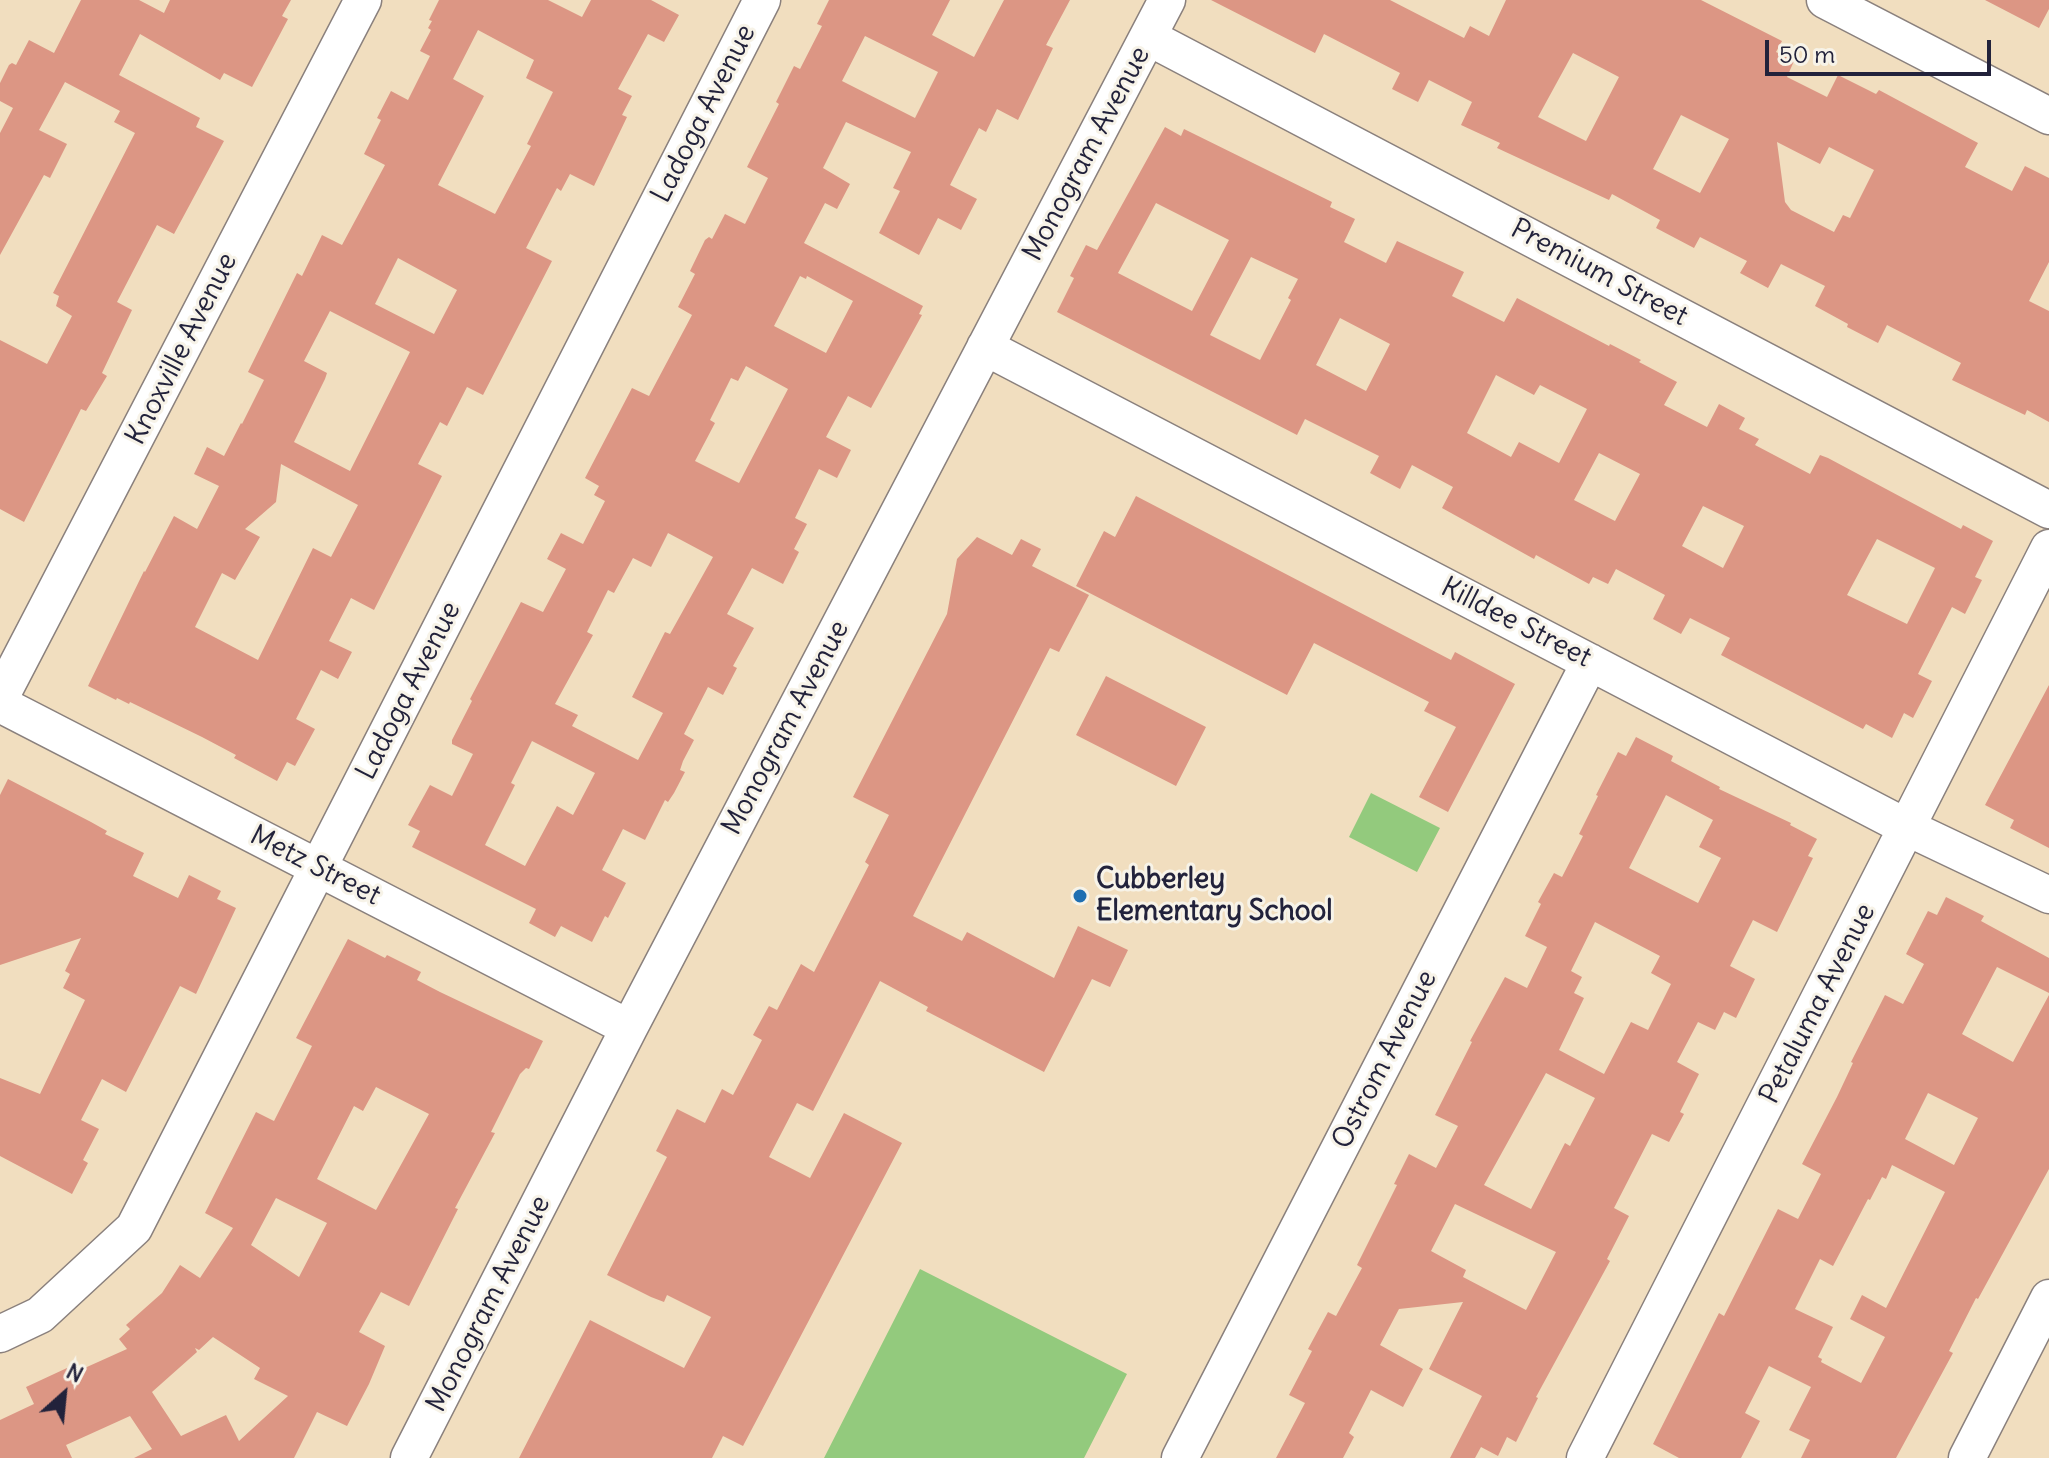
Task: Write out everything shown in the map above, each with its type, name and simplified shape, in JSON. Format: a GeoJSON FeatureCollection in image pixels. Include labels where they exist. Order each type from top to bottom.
{"type":"FeatureCollection","features":[{"type":"Feature","properties":{"kind":"street","name":"Knoxville Avenue"},"geometry":{"type":"LineString","coordinates":[[0,698],[363,0]]}},
{"type":"Feature","properties":{"kind":"street","name":"Ladoga Avenue"},"geometry":{"type":"LineString","coordinates":[[0,1334],[40,1315],[134,1228],[762,0]]}},
{"type":"Feature","properties":{"kind":"street","name":"Monogram Avenue"},"geometry":{"type":"LineString","coordinates":[[409,1458],[629,1028],[1167,0]]}},
{"type":"Feature","properties":{"kind":"street"},"geometry":{"type":"LineString","coordinates":[[1825,0],[2049,116]]}},
{"type":"Feature","properties":{"kind":"street","name":"Premium Street"},"geometry":{"type":"LineString","coordinates":[[1148,37],[2049,510]]}},
{"type":"Feature","properties":{"kind":"street","name":"Killdee Street"},"geometry":{"type":"LineString","coordinates":[[985,347],[1908,828],[2049,895]]}},
{"type":"Feature","properties":{"kind":"street","name":"Petaluma Avenue"},"geometry":{"type":"LineString","coordinates":[[1585,1458],[2049,548]]}},
{"type":"Feature","properties":{"kind":"street","name":"Ostrom Avenue"},"geometry":{"type":"LineString","coordinates":[[1180,1458],[1590,662]]}},
{"type":"Feature","properties":{"kind":"street","name":"Metz Street"},"geometry":{"type":"LineString","coordinates":[[0,704],[629,1028]]}},
{"type":"Feature","properties":{"kind":"street"},"geometry":{"type":"LineString","coordinates":[[1967,1458],[2049,1298]]}},
{"type":"Feature","properties":{"kind":"green space"},"geometry":{"type":"Polygon","coordinates":[[[1371,793],[1440,828],[1417,872],[1349,837],[1371,793]]]}},
{"type":"Feature","properties":{"kind":"green space"},"geometry":{"type":"Polygon","coordinates":[[[920,1269],[1127,1374],[1084,1458],[824,1458],[920,1269]]]}},
{"type":"Feature","properties":{"kind":"building"},"geometry":{"type":"Polygon","coordinates":[[[81,0],[139,0],[164,13],[170,0],[291,0],[282,16],[288,19],[252,87],[224,73],[220,80],[140,34],[119,75],[200,118],[196,127],[224,141],[174,234],[157,225],[117,302],[132,310],[102,373],[107,376],[86,411],[81,409],[24,522],[0,509],[0,340],[47,364],[72,316],[56,306],[59,296],[53,293],[135,133],[114,122],[120,111],[65,82],[39,130],[67,144],[50,178],[44,175],[0,255],[0,133],[13,108],[0,101],[0,83],[9,65],[16,65],[29,40],[54,53],[81,0]]]}},
{"type":"Feature","properties":{"kind":"building"},"geometry":{"type":"Polygon","coordinates":[[[439,0],[548,0],[582,17],[591,0],[651,0],[679,15],[664,42],[648,34],[618,89],[632,96],[622,115],[627,117],[594,186],[570,174],[561,191],[557,188],[526,248],[552,261],[483,395],[467,387],[447,426],[440,422],[418,464],[442,476],[374,610],[351,598],[329,641],[352,652],[338,679],[321,670],[296,719],[315,729],[295,766],[287,762],[277,781],[202,737],[130,702],[116,700],[88,686],[174,516],[197,529],[219,486],[194,474],[207,447],[224,456],[242,424],[264,380],[248,372],[297,273],[302,276],[322,235],[342,245],[385,165],[364,154],[391,91],[408,100],[430,56],[420,51],[431,30],[428,28],[432,21],[429,20],[439,0]],[[478,30],[453,79],[484,96],[438,185],[495,214],[531,146],[527,144],[553,92],[526,78],[534,60],[478,30]],[[398,258],[375,304],[434,334],[457,290],[398,258]],[[330,311],[304,361],[327,373],[294,442],[350,471],[410,352],[330,311]],[[281,464],[276,502],[245,529],[260,537],[235,580],[222,573],[195,627],[258,660],[313,548],[331,557],[358,505],[281,464]]]}},
{"type":"Feature","properties":{"kind":"building"},"geometry":{"type":"Polygon","coordinates":[[[829,0],[950,0],[932,35],[974,57],[1004,0],[1070,0],[1046,45],[1053,48],[1018,120],[997,109],[986,132],[979,128],[950,185],[977,199],[961,230],[938,218],[919,255],[879,233],[900,191],[893,188],[911,152],[846,122],[823,168],[850,184],[837,209],[825,203],[804,243],[923,306],[919,314],[922,315],[871,408],[848,396],[826,437],[851,450],[837,478],[819,469],[795,518],[807,524],[794,549],[799,552],[783,584],[752,568],[727,614],[754,628],[733,666],[737,668],[723,695],[708,687],[684,734],[694,740],[680,770],[685,772],[668,802],[665,800],[645,840],[623,829],[602,870],[626,883],[608,918],[605,916],[592,942],[561,926],[555,937],[529,923],[536,909],[412,847],[420,831],[408,825],[430,785],[452,796],[473,754],[452,744],[472,701],[470,699],[521,602],[543,612],[566,569],[547,559],[561,533],[583,544],[605,501],[594,495],[599,486],[585,478],[632,388],[649,396],[692,315],[678,307],[695,274],[690,271],[705,240],[709,237],[712,239],[725,214],[745,224],[768,178],[747,167],[779,104],[776,102],[794,66],[800,69],[822,26],[817,24],[829,0]],[[865,36],[842,81],[915,118],[938,72],[865,36]],[[800,276],[774,326],[826,353],[853,301],[807,276],[806,279],[800,276]],[[746,366],[738,381],[731,378],[710,420],[715,423],[695,461],[739,483],[788,389],[746,366]],[[668,533],[651,567],[633,558],[614,593],[608,590],[587,632],[593,635],[555,704],[578,715],[572,726],[638,760],[663,713],[632,697],[665,632],[670,634],[713,557],[668,533]],[[532,741],[511,783],[515,785],[485,845],[525,866],[557,806],[573,815],[595,773],[532,741]]]}},
{"type":"Feature","properties":{"kind":"building"},"geometry":{"type":"Polygon","coordinates":[[[1211,0],[1390,0],[1464,38],[1470,26],[1489,36],[1506,0],[1701,0],[1782,41],[1776,52],[1794,61],[1787,77],[1827,97],[1838,75],[1876,94],[1879,90],[1978,143],[1965,167],[2012,191],[2025,166],[2049,178],[2049,262],[2029,301],[2049,311],[2049,422],[2027,410],[2025,415],[1952,380],[1961,363],[1887,325],[1878,343],[1847,327],[1848,324],[1815,306],[1825,286],[1781,264],[1768,288],[1740,273],[1747,261],[1700,237],[1694,248],[1656,228],[1660,220],[1612,194],[1609,200],[1497,148],[1500,143],[1461,125],[1472,102],[1429,80],[1418,102],[1392,89],[1400,73],[1324,34],[1315,53],[1211,0]],[[1573,53],[1538,117],[1586,141],[1619,77],[1573,53]],[[1681,115],[1653,169],[1700,193],[1729,139],[1681,115]],[[1777,142],[1785,202],[1791,210],[1834,232],[1843,215],[1850,218],[1874,170],[1829,147],[1820,164],[1777,142]]]}},
{"type":"Feature","properties":{"kind":"building"},"geometry":{"type":"Polygon","coordinates":[[[1985,0],[2049,0],[2049,9],[2039,28],[1985,0]]]}},
{"type":"Feature","properties":{"kind":"building"},"geometry":{"type":"Polygon","coordinates":[[[1165,127],[1181,136],[1184,129],[1332,202],[1330,207],[1355,219],[1344,242],[1386,263],[1397,241],[1464,272],[1452,296],[1504,322],[1517,298],[1641,360],[1639,362],[1677,382],[1664,405],[1707,427],[1719,404],[1745,418],[1739,429],[1759,439],[1755,445],[1810,474],[1820,455],[1961,529],[1963,525],[1993,541],[1975,577],[1982,580],[1965,614],[1952,607],[1918,674],[1932,681],[1913,718],[1904,713],[1892,738],[1866,724],[1863,729],[1721,655],[1730,638],[1690,618],[1681,634],[1653,619],[1665,595],[1616,569],[1608,584],[1593,577],[1589,584],[1536,555],[1534,559],[1442,508],[1453,487],[1412,465],[1400,489],[1370,473],[1379,456],[1305,419],[1297,435],[1057,312],[1086,245],[1097,250],[1165,127]],[[1156,203],[1118,273],[1192,311],[1229,240],[1156,203]],[[1251,257],[1210,335],[1260,360],[1291,300],[1288,298],[1298,279],[1251,257]],[[1340,318],[1316,365],[1366,391],[1390,344],[1340,318]],[[1496,375],[1467,433],[1511,457],[1519,442],[1559,463],[1587,409],[1540,385],[1534,395],[1496,375]],[[1599,453],[1574,500],[1615,521],[1640,474],[1599,453]],[[1703,506],[1682,546],[1723,568],[1744,526],[1703,506]],[[1877,539],[1847,595],[1907,624],[1935,568],[1877,539]]]}},
{"type":"Feature","properties":{"kind":"building"},"geometry":{"type":"Polygon","coordinates":[[[1136,496],[1451,660],[1455,652],[1515,684],[1448,812],[1419,797],[1456,727],[1424,711],[1429,702],[1314,643],[1287,695],[1076,586],[1104,531],[1115,537],[1136,496]]]}},
{"type":"Feature","properties":{"kind":"building"},"geometry":{"type":"Polygon","coordinates":[[[977,537],[1012,555],[1021,539],[1041,549],[1032,566],[1089,595],[1059,652],[1050,648],[913,916],[962,941],[967,932],[1054,978],[1078,926],[1128,950],[1110,987],[1092,979],[1044,1072],[926,1011],[928,1007],[880,981],[813,1111],[797,1103],[769,1157],[810,1178],[844,1113],[902,1143],[743,1446],[723,1436],[712,1458],[519,1458],[590,1320],[684,1368],[711,1317],[667,1295],[664,1302],[651,1297],[607,1275],[667,1157],[656,1151],[677,1109],[705,1123],[722,1089],[733,1095],[762,1040],[753,1035],[769,1006],[777,1010],[801,964],[814,972],[869,865],[865,862],[889,815],[853,797],[947,614],[957,559],[977,537]]]}},
{"type":"Feature","properties":{"kind":"building"},"geometry":{"type":"Polygon","coordinates":[[[1106,676],[1206,727],[1176,786],[1076,735],[1106,676]]]}},
{"type":"Feature","properties":{"kind":"building"},"geometry":{"type":"Polygon","coordinates":[[[2049,685],[2049,848],[2010,828],[2014,820],[1985,805],[2049,685]]]}},
{"type":"Feature","properties":{"kind":"building"},"geometry":{"type":"Polygon","coordinates":[[[1636,737],[1673,756],[1671,761],[1719,789],[1791,823],[1817,839],[1808,856],[1813,858],[1777,932],[1753,920],[1730,966],[1755,979],[1736,1018],[1724,1012],[1715,1030],[1698,1022],[1677,1062],[1699,1074],[1680,1112],[1684,1114],[1669,1142],[1652,1134],[1614,1208],[1629,1216],[1607,1259],[1610,1261],[1536,1397],[1516,1442],[1507,1437],[1498,1456],[1481,1447],[1475,1458],[1450,1458],[1482,1396],[1429,1369],[1463,1302],[1399,1309],[1380,1345],[1423,1369],[1403,1407],[1371,1390],[1349,1433],[1354,1437],[1343,1458],[1276,1458],[1305,1403],[1289,1395],[1312,1351],[1308,1349],[1328,1312],[1336,1316],[1362,1268],[1357,1265],[1409,1154],[1436,1168],[1458,1126],[1435,1115],[1505,977],[1527,988],[1547,947],[1525,936],[1541,904],[1538,902],[1554,873],[1562,877],[1583,836],[1579,834],[1596,795],[1618,752],[1626,756],[1636,737]],[[1666,795],[1629,868],[1698,903],[1721,858],[1699,847],[1713,820],[1666,795]],[[1595,922],[1571,971],[1582,977],[1574,993],[1584,998],[1559,1050],[1604,1074],[1631,1022],[1648,1030],[1671,984],[1651,973],[1660,956],[1595,922]],[[1546,1073],[1484,1185],[1531,1209],[1565,1143],[1570,1146],[1595,1098],[1546,1073]],[[1455,1204],[1431,1251],[1466,1270],[1463,1277],[1526,1310],[1556,1252],[1455,1204]]]}},
{"type":"Feature","properties":{"kind":"building"},"geometry":{"type":"Polygon","coordinates":[[[8,779],[144,853],[133,876],[178,898],[189,875],[221,891],[217,899],[236,908],[196,994],[180,986],[126,1092],[102,1079],[81,1120],[99,1129],[83,1160],[88,1163],[72,1194],[0,1156],[0,1078],[40,1094],[85,1000],[63,988],[70,974],[65,971],[81,938],[0,965],[0,795],[8,779]]]}},
{"type":"Feature","properties":{"kind":"building"},"geometry":{"type":"Polygon","coordinates":[[[1946,897],[1984,916],[1981,921],[2049,958],[2049,993],[1997,967],[1962,1034],[2013,1062],[2049,995],[2049,1169],[1976,1298],[1949,1351],[1953,1353],[1896,1458],[1801,1458],[1810,1440],[1789,1430],[1811,1387],[1769,1366],[1745,1413],[1760,1421],[1741,1458],[1679,1458],[1653,1444],[1719,1313],[1724,1316],[1778,1209],[1798,1219],[1821,1174],[1802,1164],[1885,995],[1903,1004],[1924,964],[1906,954],[1928,911],[1937,915],[1946,897]],[[1928,1093],[1905,1139],[1954,1165],[1978,1118],[1928,1093]],[[1892,1165],[1886,1179],[1882,1177],[1868,1199],[1833,1266],[1820,1259],[1795,1309],[1833,1327],[1818,1357],[1822,1359],[1821,1362],[1861,1383],[1885,1337],[1850,1319],[1862,1295],[1886,1308],[1945,1192],[1892,1165]]]}},
{"type":"Feature","properties":{"kind":"building"},"geometry":{"type":"Polygon","coordinates":[[[348,939],[421,972],[417,980],[543,1041],[529,1069],[520,1074],[491,1132],[495,1133],[455,1208],[458,1209],[409,1306],[381,1292],[359,1332],[385,1346],[347,1426],[317,1412],[294,1458],[134,1458],[152,1449],[130,1416],[66,1445],[72,1458],[0,1458],[0,1420],[34,1404],[26,1387],[67,1368],[69,1375],[127,1349],[119,1339],[130,1329],[126,1325],[162,1293],[180,1265],[200,1278],[233,1228],[205,1213],[256,1112],[274,1121],[312,1046],[296,1038],[348,939]],[[376,1087],[363,1111],[354,1106],[317,1179],[376,1210],[429,1114],[376,1087]],[[276,1198],[251,1245],[299,1277],[327,1223],[276,1198]],[[213,1337],[199,1350],[195,1348],[197,1352],[152,1392],[181,1436],[226,1415],[239,1441],[288,1396],[254,1379],[260,1368],[213,1337]]]}},
{"type":"Feature","properties":{"kind":"place","name":"Cubberley Elementary School"},"geometry":{"type":"Point","coordinates":[1080,896]}}]}
